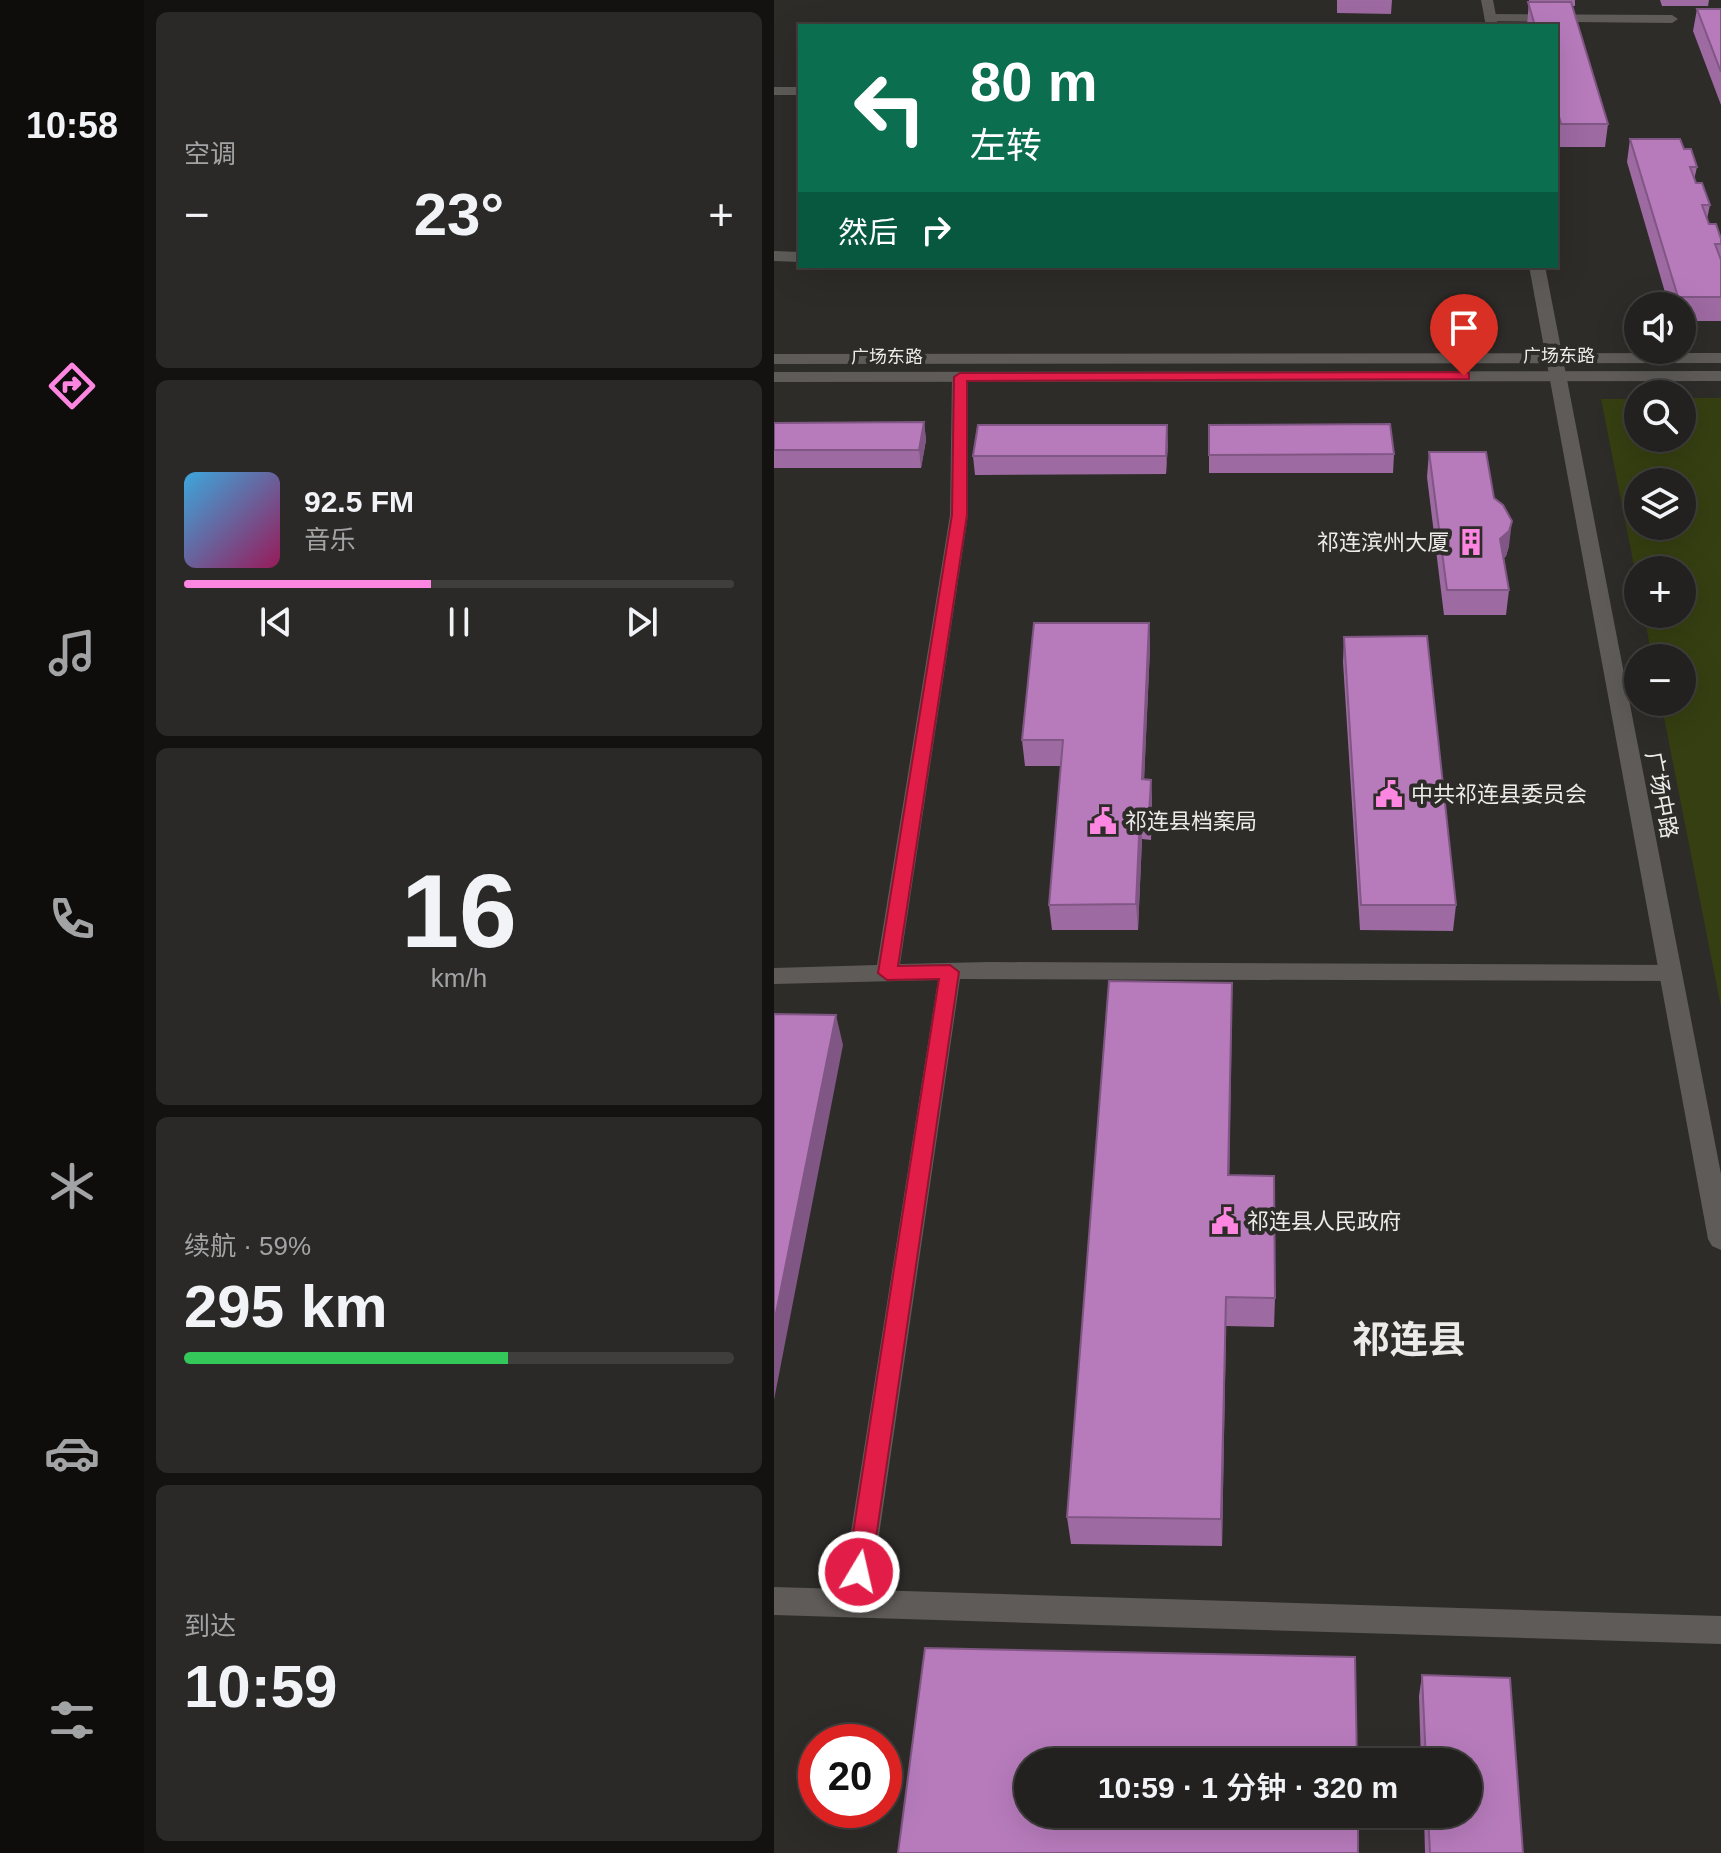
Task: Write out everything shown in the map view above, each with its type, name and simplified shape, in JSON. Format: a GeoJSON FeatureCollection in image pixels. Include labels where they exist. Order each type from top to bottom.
{"type":"FeatureCollection","features":[{"type":"Feature","properties":{"kind":"street"},"geometry":{"type":"LineString","coordinates":[[1487,0],[1491,22],[1672,19]]}},
{"type":"Feature","properties":{"kind":"street"},"geometry":{"type":"LineString","coordinates":[[774,91],[798,91]]}},
{"type":"Feature","properties":{"kind":"street"},"geometry":{"type":"LineString","coordinates":[[774,256],[798,257]]}},
{"type":"Feature","properties":{"kind":"street","name":"广场中路"},"geometry":{"type":"LineString","coordinates":[[1537,268],[1721,1239]]}},
{"type":"Feature","properties":{"kind":"street","name":"广场东路"},"geometry":{"type":"LineString","coordinates":[[774,377],[1556,367],[1721,358]]}},
{"type":"Feature","properties":{"kind":"street","name":"广场东路"},"geometry":{"type":"LineString","coordinates":[[774,359],[1556,367],[1721,376]]}},
{"type":"Feature","properties":{"kind":"street"},"geometry":{"type":"LineString","coordinates":[[887,973],[959,515],[960,377]]}},
{"type":"Feature","properties":{"kind":"street"},"geometry":{"type":"LineString","coordinates":[[854,1604],[950,972]]}},
{"type":"Feature","properties":{"kind":"street"},"geometry":{"type":"LineString","coordinates":[[774,976],[950,972],[1671,973]]}},
{"type":"Feature","properties":{"kind":"street"},"geometry":{"type":"LineString","coordinates":[[774,1601],[1721,1630]]}},
{"type":"Feature","properties":{"kind":"green space"},"geometry":{"type":"Polygon","coordinates":[[[1696,398],[1721,398],[1721,1007],[1664,716],[1696,716],[1696,644],[1649,644],[1647,628],[1696,628],[1696,556],[1632,556],[1629,540],[1696,540],[1696,468],[1624,468],[1624,515],[1601,399],[1624,399],[1624,452],[1696,452],[1696,398]]]}},
{"type":"Feature","properties":{"kind":"building"},"geometry":{"type":"Polygon","coordinates":[[[1528,2],[1571,2],[1608,124],[1561,124],[1558,113],[1558,24],[1534,24],[1528,2]]]}},
{"type":"Feature","properties":{"kind":"building"},"geometry":{"type":"Polygon","coordinates":[[[1697,9],[1721,9],[1721,72],[1697,9]]]}},
{"type":"Feature","properties":{"kind":"building"},"geometry":{"type":"Polygon","coordinates":[[[1630,139],[1680,139],[1684,149],[1691,149],[1697,167],[1690,167],[1696,183],[1702,183],[1710,205],[1702,205],[1709,224],[1716,224],[1721,239],[1721,244],[1715,244],[1721,260],[1721,297],[1696,297],[1696,292],[1676,292],[1630,139]]]}},
{"type":"Feature","properties":{"kind":"building"},"geometry":{"type":"Polygon","coordinates":[[[924,422],[919,450],[774,450],[774,423],[924,422]]]}},
{"type":"Feature","properties":{"kind":"building"},"geometry":{"type":"Polygon","coordinates":[[[1390,424],[1394,454],[1209,455],[1209,425],[1390,424]]]}},
{"type":"Feature","properties":{"kind":"building"},"geometry":{"type":"Polygon","coordinates":[[[978,425],[1167,425],[1166,456],[973,456],[978,425]]]}},
{"type":"Feature","properties":{"kind":"building","name":"祁连滨州大厦"},"geometry":{"type":"Polygon","coordinates":[[[1429,452],[1486,452],[1494,498],[1503,505],[1512,521],[1509,531],[1500,539],[1509,590],[1447,590],[1429,452]]]}},
{"type":"Feature","properties":{"kind":"building"},"geometry":{"type":"Polygon","coordinates":[[[1034,623],[1149,623],[1142,779],[1151,780],[1149,814],[1140,814],[1136,904],[1049,905],[1063,740],[1022,740],[1034,623]]]}},
{"type":"Feature","properties":{"kind":"building"},"geometry":{"type":"Polygon","coordinates":[[[1427,636],[1456,905],[1361,905],[1344,637],[1427,636]]]}},
{"type":"Feature","properties":{"kind":"building"},"geometry":{"type":"Polygon","coordinates":[[[1109,981],[1232,983],[1228,1175],[1274,1176],[1275,1298],[1226,1297],[1221,1519],[1067,1517],[1109,981]]]}},
{"type":"Feature","properties":{"kind":"building"},"geometry":{"type":"Polygon","coordinates":[[[774,1014],[836,1015],[774,1323],[774,1014]]]}},
{"type":"Feature","properties":{"kind":"building"},"geometry":{"type":"Polygon","coordinates":[[[925,1648],[1355,1657],[1357,1748],[1014,1748],[1014,1828],[1358,1828],[1358,1853],[898,1853],[925,1648]]]}},
{"type":"Feature","properties":{"kind":"building"},"geometry":{"type":"Polygon","coordinates":[[[1422,1675],[1510,1678],[1523,1853],[1430,1853],[1429,1828],[1482,1828],[1482,1748],[1425,1748],[1422,1675]]]}},
{"type":"Feature","properties":{"kind":"place","name":"祁连滨州大厦"},"geometry":{"type":"Point","coordinates":[1471,542]}},
{"type":"Feature","properties":{"kind":"place","name":"中共祁连县委员会"},"geometry":{"type":"Point","coordinates":[1389,794]}},
{"type":"Feature","properties":{"kind":"place","name":"祁连县档案局"},"geometry":{"type":"Point","coordinates":[1103,821]}},
{"type":"Feature","properties":{"kind":"place","name":"祁连县人民政府"},"geometry":{"type":"Point","coordinates":[1225,1221]}},
{"type":"Feature","properties":{"kind":"district","name":"祁连县"},"geometry":{"type":"Point","coordinates":[1409,1340]}},
{"type":"Feature","properties":{"kind":"route"},"geometry":{"type":"LineString","coordinates":[[859,1572],[950,972],[887,973],[959,515],[960,377],[1464,376]]}}]}
